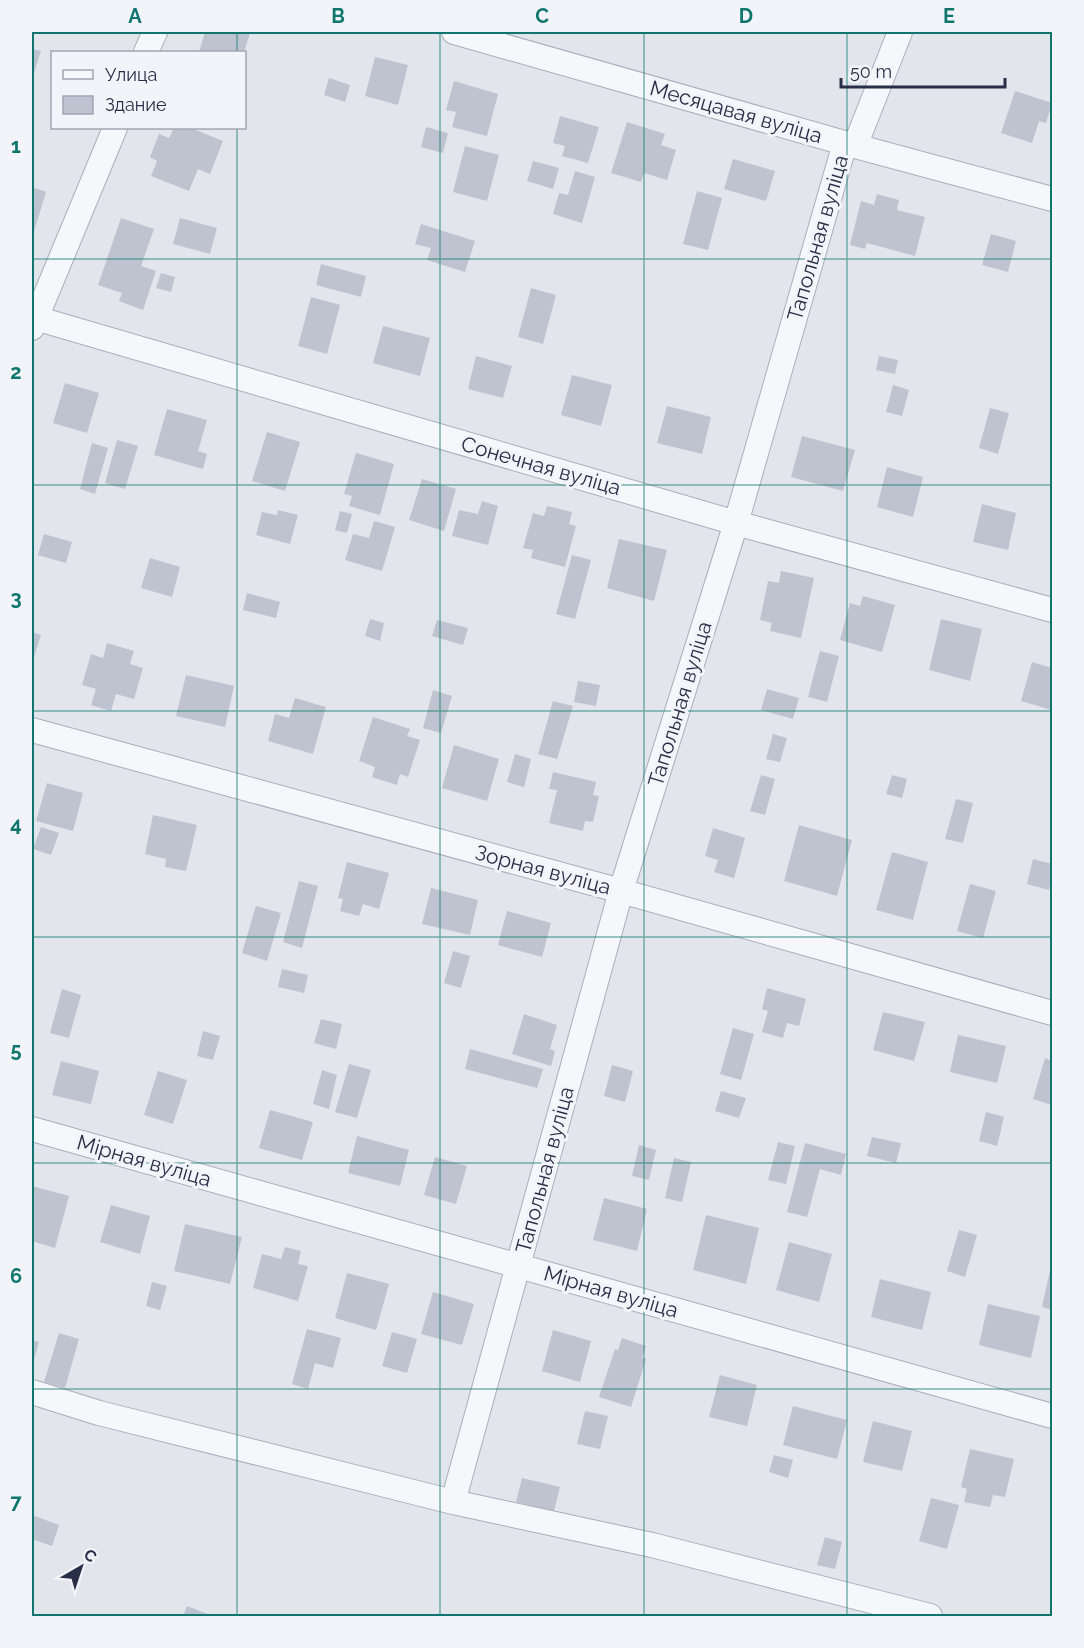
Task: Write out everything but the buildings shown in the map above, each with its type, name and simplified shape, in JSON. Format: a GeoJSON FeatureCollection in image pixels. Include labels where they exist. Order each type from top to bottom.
{"type":"FeatureCollection","features":[{"type":"Feature","properties":{"kind":"street"},"geometry":{"type":"LineString","coordinates":[[146,51],[155,32]]}},
{"type":"Feature","properties":{"kind":"street","name":"Месяцавая вуліца"},"geometry":{"type":"LineString","coordinates":[[454,32],[1053,199]]}},
{"type":"Feature","properties":{"kind":"street","name":"Тапольная вуліца"},"geometry":{"type":"LineString","coordinates":[[453,1502],[621,891],[736,523],[850,144],[900,32]]}},
{"type":"Feature","properties":{"kind":"street"},"geometry":{"type":"LineString","coordinates":[[33,321],[115,129]]}},
{"type":"Feature","properties":{"kind":"street","name":"Сонечная вуліца"},"geometry":{"type":"LineString","coordinates":[[33,321],[736,523],[1053,610]]}},
{"type":"Feature","properties":{"kind":"street","name":"Зорная вуліца"},"geometry":{"type":"LineString","coordinates":[[32,730],[621,891],[1053,1013]]}},
{"type":"Feature","properties":{"kind":"street","name":"Мірная вуліца"},"geometry":{"type":"LineString","coordinates":[[32,1129],[1053,1416]]}},
{"type":"Feature","properties":{"kind":"street"},"geometry":{"type":"LineString","coordinates":[[32,1392],[111,1416],[453,1502],[652,1545],[930,1617]]}}]}
